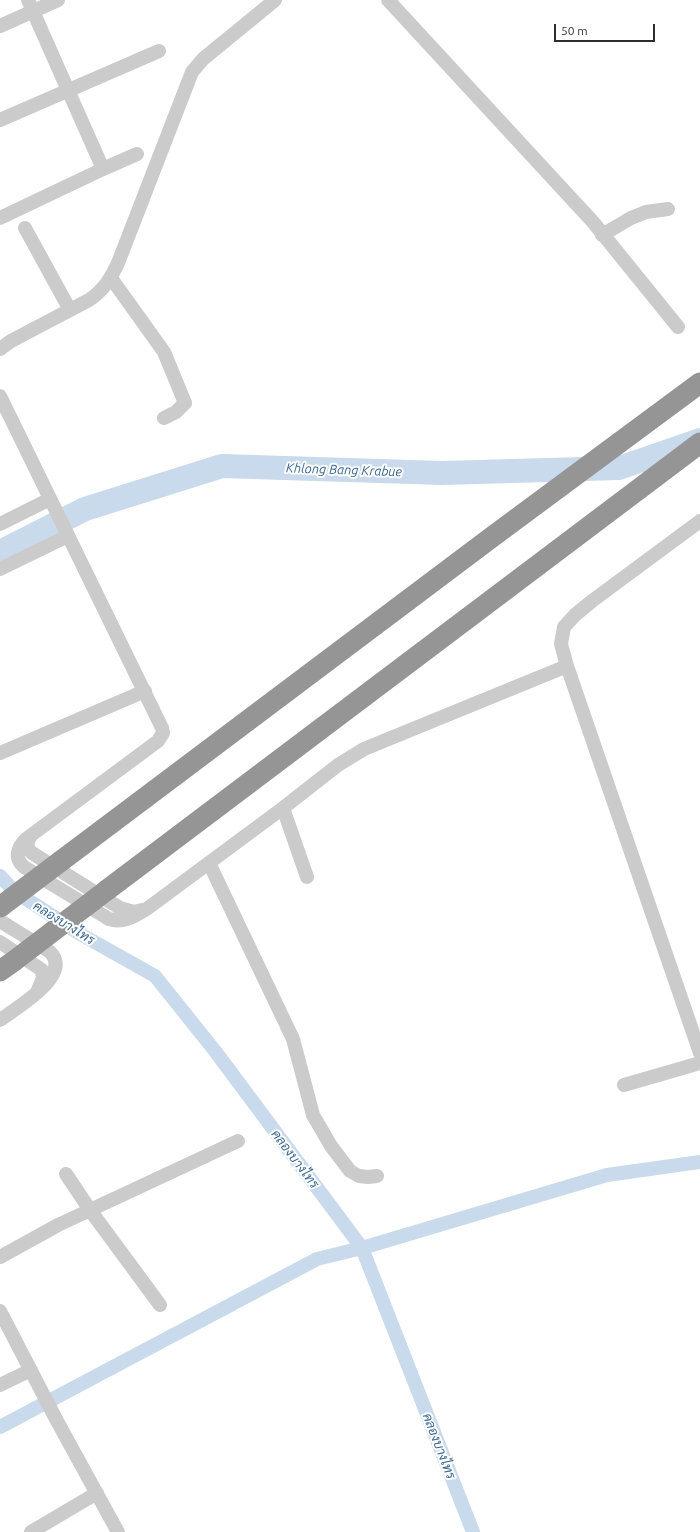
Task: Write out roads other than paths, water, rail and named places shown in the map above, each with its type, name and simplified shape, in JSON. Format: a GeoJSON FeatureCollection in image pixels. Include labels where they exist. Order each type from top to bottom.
{"type":"FeatureCollection","features":[{"type":"Feature","properties":{"kind":"highway"},"geometry":{"type":"LineString","coordinates":[[0,907],[492,537],[700,383]]}},
{"type":"Feature","properties":{"kind":"highway"},"geometry":{"type":"LineString","coordinates":[[7,966],[700,443]]}},
{"type":"Feature","properties":{"kind":"street"},"geometry":{"type":"LineString","coordinates":[[0,26],[30,6],[58,0]]}},
{"type":"Feature","properties":{"kind":"street"},"geometry":{"type":"LineString","coordinates":[[0,349],[11,341],[98,294],[111,278],[192,72],[203,59],[274,0]]}},
{"type":"Feature","properties":{"kind":"street"},"geometry":{"type":"LineString","coordinates":[[388,0],[593,222],[678,327]]}},
{"type":"Feature","properties":{"kind":"street"},"geometry":{"type":"LineString","coordinates":[[30,6],[104,169]]}},
{"type":"Feature","properties":{"kind":"street"},"geometry":{"type":"LineString","coordinates":[[0,120],[159,51]]}},
{"type":"Feature","properties":{"kind":"street"},"geometry":{"type":"LineString","coordinates":[[0,218],[137,154]]}},
{"type":"Feature","properties":{"kind":"street"},"geometry":{"type":"LineString","coordinates":[[602,235],[631,218],[646,212],[668,209]]}},
{"type":"Feature","properties":{"kind":"street"},"geometry":{"type":"LineString","coordinates":[[25,228],[70,310]]}},
{"type":"Feature","properties":{"kind":"street"},"geometry":{"type":"LineString","coordinates":[[111,278],[164,352],[185,403],[176,412],[164,418]]}},
{"type":"Feature","properties":{"kind":"street"},"geometry":{"type":"LineString","coordinates":[[0,396],[65,532],[162,728],[163,733],[158,741],[31,836],[27,844],[32,853],[120,908],[134,912],[148,908],[283,808],[338,764],[364,749],[567,666]]}},
{"type":"Feature","properties":{"kind":"street"},"geometry":{"type":"LineString","coordinates":[[0,524],[52,503]]}},
{"type":"Feature","properties":{"kind":"street"},"geometry":{"type":"LineString","coordinates":[[700,522],[575,615],[564,627],[562,644],[567,666],[700,1053]]}},
{"type":"Feature","properties":{"kind":"street"},"geometry":{"type":"LineString","coordinates":[[0,569],[65,532]]}},
{"type":"Feature","properties":{"kind":"street"},"geometry":{"type":"LineString","coordinates":[[0,753],[145,691]]}},
{"type":"Feature","properties":{"kind":"street"},"geometry":{"type":"LineString","coordinates":[[283,808],[307,877]]}},
{"type":"Feature","properties":{"kind":"street"},"geometry":{"type":"LineString","coordinates":[[209,863],[293,1039],[313,1115],[331,1146],[350,1171],[359,1176],[377,1176]]}},
{"type":"Feature","properties":{"kind":"street"},"geometry":{"type":"LineString","coordinates":[[0,921],[49,951],[55,959],[56,969],[51,979],[37,992],[0,1020]]}},
{"type":"Feature","properties":{"kind":"street"},"geometry":{"type":"LineString","coordinates":[[0,942],[42,970],[43,978],[37,992]]}},
{"type":"Feature","properties":{"kind":"street"},"geometry":{"type":"LineString","coordinates":[[624,1085],[700,1063]]}},
{"type":"Feature","properties":{"kind":"street"},"geometry":{"type":"LineString","coordinates":[[0,1258],[58,1225],[238,1141]]}},
{"type":"Feature","properties":{"kind":"street"},"geometry":{"type":"LineString","coordinates":[[66,1174],[90,1210],[160,1305]]}},
{"type":"Feature","properties":{"kind":"street"},"geometry":{"type":"LineString","coordinates":[[0,1312],[57,1421],[118,1532]]}},
{"type":"Feature","properties":{"kind":"street"},"geometry":{"type":"LineString","coordinates":[[0,1385],[31,1370]]}},
{"type":"Feature","properties":{"kind":"street"},"geometry":{"type":"LineString","coordinates":[[31,1532],[97,1493]]}},
{"type":"Feature","properties":{"kind":"waterway","name":"Khlong Bang Krabue"},"geometry":{"type":"LineString","coordinates":[[0,552],[85,509],[222,466],[442,473],[619,468],[700,440]]}},
{"type":"Feature","properties":{"kind":"waterway","name":"คลองบางไทร"},"geometry":{"type":"LineString","coordinates":[[0,876],[14,891],[82,935],[155,976],[215,1051],[362,1248],[473,1532]]}},
{"type":"Feature","properties":{"kind":"waterway"},"geometry":{"type":"LineString","coordinates":[[0,1427],[317,1259],[362,1248],[607,1175],[700,1162]]}}]}
